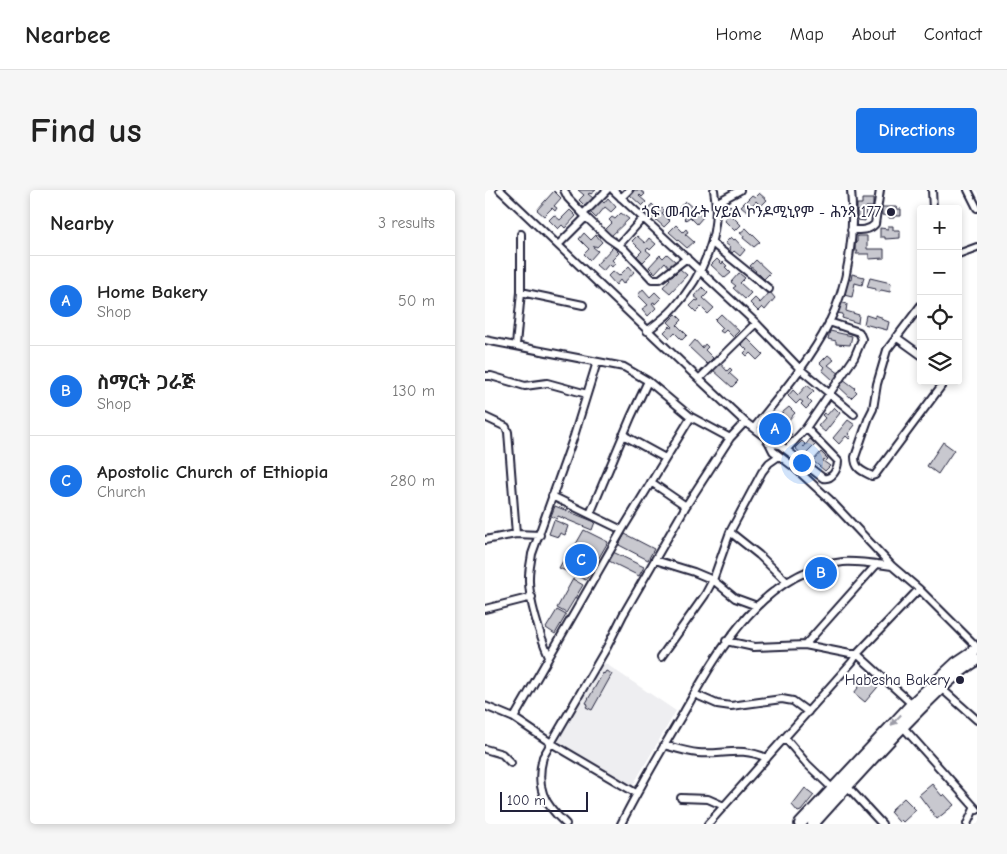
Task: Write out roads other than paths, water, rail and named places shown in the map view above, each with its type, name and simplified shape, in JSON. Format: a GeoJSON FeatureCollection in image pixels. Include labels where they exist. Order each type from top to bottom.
{"type":"FeatureCollection","features":[{"type":"Feature","properties":{"kind":"main road"},"geometry":{"type":"LineString","coordinates":[[801,824],[832,788],[912,704],[956,663],[977,648]]}},
{"type":"Feature","properties":{"kind":"main road"},"geometry":{"type":"LineString","coordinates":[[813,824],[941,688],[964,668],[977,660]]}},
{"type":"Feature","properties":{"kind":"street"},"geometry":{"type":"LineString","coordinates":[[500,190],[647,331],[769,442],[773,451],[794,467],[830,500],[892,566],[919,589],[977,648]]}},
{"type":"Feature","properties":{"kind":"street"},"geometry":{"type":"LineString","coordinates":[[564,190],[568,198],[584,216],[607,238],[619,245],[652,279],[660,279],[687,258]]}},
{"type":"Feature","properties":{"kind":"street"},"geometry":{"type":"LineString","coordinates":[[558,245],[607,190]]}},
{"type":"Feature","properties":{"kind":"street"},"geometry":{"type":"LineString","coordinates":[[613,190],[701,271],[801,369],[854,414]]}},
{"type":"Feature","properties":{"kind":"street"},"geometry":{"type":"LineString","coordinates":[[621,198],[629,190]]}},
{"type":"Feature","properties":{"kind":"street"},"geometry":{"type":"LineString","coordinates":[[647,331],[673,310],[701,271],[712,243],[716,203],[714,190]]}},
{"type":"Feature","properties":{"kind":"street"},"geometry":{"type":"LineString","coordinates":[[716,203],[740,190]]}},
{"type":"Feature","properties":{"kind":"street"},"geometry":{"type":"LineString","coordinates":[[754,428],[801,369],[829,322],[840,294],[848,264],[851,230],[851,190]]}},
{"type":"Feature","properties":{"kind":"street"},"geometry":{"type":"LineString","coordinates":[[851,230],[867,230],[875,224],[880,190]]}},
{"type":"Feature","properties":{"kind":"street"},"geometry":{"type":"LineString","coordinates":[[932,190],[933,205]]}},
{"type":"Feature","properties":{"kind":"street"},"geometry":{"type":"LineString","coordinates":[[968,190],[977,208]]}},
{"type":"Feature","properties":{"kind":"street"},"geometry":{"type":"LineString","coordinates":[[619,245],[643,218]]}},
{"type":"Feature","properties":{"kind":"street"},"geometry":{"type":"LineString","coordinates":[[516,346],[521,292],[521,234]]}},
{"type":"Feature","properties":{"kind":"street"},"geometry":{"type":"LineString","coordinates":[[712,243],[769,289]]}},
{"type":"Feature","properties":{"kind":"street"},"geometry":{"type":"LineString","coordinates":[[962,253],[977,247]]}},
{"type":"Feature","properties":{"kind":"street"},"geometry":{"type":"LineString","coordinates":[[521,292],[583,305]]}},
{"type":"Feature","properties":{"kind":"street"},"geometry":{"type":"LineString","coordinates":[[917,310],[887,350],[882,364],[873,409],[855,457],[857,468],[875,476],[942,385]]}},
{"type":"Feature","properties":{"kind":"street"},"geometry":{"type":"LineString","coordinates":[[787,449],[806,428],[829,392],[855,358],[862,339],[859,332],[829,322]]}},
{"type":"Feature","properties":{"kind":"street"},"geometry":{"type":"LineString","coordinates":[[699,379],[755,323]]}},
{"type":"Feature","properties":{"kind":"street"},"geometry":{"type":"LineString","coordinates":[[896,337],[917,352]]}},
{"type":"Feature","properties":{"kind":"street"},"geometry":{"type":"LineString","coordinates":[[485,340],[624,368],[648,381],[691,417],[730,438]]}},
{"type":"Feature","properties":{"kind":"street"},"geometry":{"type":"LineString","coordinates":[[549,656],[542,640],[532,597],[529,579],[530,565],[532,554],[541,535],[552,496],[574,436],[597,362]]}},
{"type":"Feature","properties":{"kind":"street"},"geometry":{"type":"LineString","coordinates":[[485,376],[525,386],[547,383],[587,394]]}},
{"type":"Feature","properties":{"kind":"street"},"geometry":{"type":"LineString","coordinates":[[590,514],[648,381]]}},
{"type":"Feature","properties":{"kind":"street"},"geometry":{"type":"LineString","coordinates":[[485,417],[506,427],[508,432],[517,534]]}},
{"type":"Feature","properties":{"kind":"street"},"geometry":{"type":"LineString","coordinates":[[514,718],[622,530],[691,417]]}},
{"type":"Feature","properties":{"kind":"street"},"geometry":{"type":"LineString","coordinates":[[566,824],[547,803],[540,784],[539,776],[543,757],[686,506],[730,438],[745,422]]}},
{"type":"Feature","properties":{"kind":"street"},"geometry":{"type":"LineString","coordinates":[[769,442],[776,443],[787,449],[823,478],[830,478],[839,464],[838,460],[806,428]]}},
{"type":"Feature","properties":{"kind":"street"},"geometry":{"type":"LineString","coordinates":[[623,435],[665,458]]}},
{"type":"Feature","properties":{"kind":"street"},"geometry":{"type":"LineString","coordinates":[[661,657],[705,595],[713,580],[731,532],[762,472],[779,456]]}},
{"type":"Feature","properties":{"kind":"street"},"geometry":{"type":"LineString","coordinates":[[651,482],[686,506]]}},
{"type":"Feature","properties":{"kind":"street"},"geometry":{"type":"LineString","coordinates":[[552,496],[622,530]]}},
{"type":"Feature","properties":{"kind":"street"},"geometry":{"type":"LineString","coordinates":[[731,532],[787,582]]}},
{"type":"Feature","properties":{"kind":"street"},"geometry":{"type":"LineString","coordinates":[[485,540],[517,534],[541,535]]}},
{"type":"Feature","properties":{"kind":"street"},"geometry":{"type":"LineString","coordinates":[[655,560],[713,580],[735,598],[757,606]]}},
{"type":"Feature","properties":{"kind":"street"},"geometry":{"type":"LineString","coordinates":[[621,824],[636,793],[726,641],[757,606],[787,582],[817,568],[843,562],[892,566]]}},
{"type":"Feature","properties":{"kind":"street"},"geometry":{"type":"LineString","coordinates":[[805,645],[849,598],[877,564]]}},
{"type":"Feature","properties":{"kind":"street"},"geometry":{"type":"LineString","coordinates":[[708,824],[852,662],[857,654],[919,589]]}},
{"type":"Feature","properties":{"kind":"street"},"geometry":{"type":"LineString","coordinates":[[485,609],[532,597]]}},
{"type":"Feature","properties":{"kind":"street"},"geometry":{"type":"LineString","coordinates":[[726,641],[753,647],[805,645],[857,654],[912,704]]}},
{"type":"Feature","properties":{"kind":"street"},"geometry":{"type":"LineString","coordinates":[[941,688],[977,720]]}},
{"type":"Feature","properties":{"kind":"street"},"geometry":{"type":"LineString","coordinates":[[694,694],[717,704],[731,706],[782,699],[793,702],[808,712]]}},
{"type":"Feature","properties":{"kind":"street"},"geometry":{"type":"LineString","coordinates":[[485,706],[514,718],[551,743],[636,793]]}},
{"type":"Feature","properties":{"kind":"street"},"geometry":{"type":"LineString","coordinates":[[903,727],[976,809],[967,824]]}},
{"type":"Feature","properties":{"kind":"street"},"geometry":{"type":"LineString","coordinates":[[785,738],[807,764],[832,788]]}},
{"type":"Feature","properties":{"kind":"street"},"geometry":{"type":"LineString","coordinates":[[664,745],[697,753],[741,751],[767,758]]}},
{"type":"Feature","properties":{"kind":"street"},"geometry":{"type":"LineString","coordinates":[[485,748],[502,754],[511,763]]}},
{"type":"Feature","properties":{"kind":"street"},"geometry":{"type":"LineString","coordinates":[[847,786],[883,824]]}},
{"type":"Feature","properties":{"kind":"street"},"geometry":{"type":"LineString","coordinates":[[681,798],[708,799],[724,806]]}},
{"type":"Feature","properties":{"kind":"place","name":"ጎፍ መብራት ሃይል ኮንዶሚኒየም - ሕንጻ 177"},"geometry":{"type":"Point","coordinates":[891,212]}},
{"type":"Feature","properties":{"kind":"place","name":"Home Bakery"},"geometry":{"type":"Point","coordinates":[775,429]}},
{"type":"Feature","properties":{"kind":"place","name":"Apostolic Church of Ethiopia"},"geometry":{"type":"Point","coordinates":[581,560]}},
{"type":"Feature","properties":{"kind":"place","name":"ስማርት ጋራጅ"},"geometry":{"type":"Point","coordinates":[821,573]}},
{"type":"Feature","properties":{"kind":"place","name":"Habesha Bakery"},"geometry":{"type":"Point","coordinates":[960,680]}}]}
